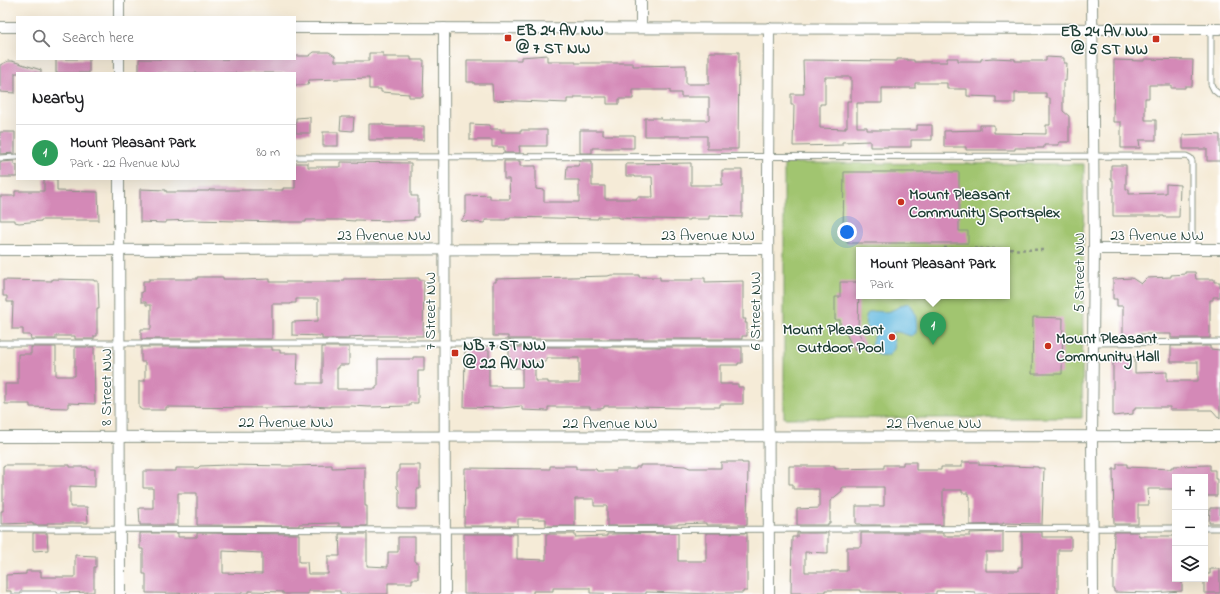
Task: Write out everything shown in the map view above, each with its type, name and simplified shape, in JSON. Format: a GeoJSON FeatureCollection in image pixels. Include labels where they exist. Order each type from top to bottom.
{"type":"FeatureCollection","features":[{"type":"Feature","properties":{"kind":"street"},"geometry":{"type":"LineString","coordinates":[[119,0],[119,16]]}},
{"type":"Feature","properties":{"kind":"street"},"geometry":{"type":"LineString","coordinates":[[641,0],[641,28]]}},
{"type":"Feature","properties":{"kind":"street","name":"5 Street NW"},"geometry":{"type":"LineString","coordinates":[[1092,0],[1094,249],[1092,436],[1093,594]]}},
{"type":"Feature","properties":{"kind":"street"},"geometry":{"type":"LineString","coordinates":[[0,27],[16,27]]}},
{"type":"Feature","properties":{"kind":"street"},"geometry":{"type":"LineString","coordinates":[[296,28],[1216,29]]}},
{"type":"Feature","properties":{"kind":"street","name":"7 Street NW"},"geometry":{"type":"LineString","coordinates":[[444,28],[445,594]]}},
{"type":"Feature","properties":{"kind":"street","name":"6 Street NW"},"geometry":{"type":"LineString","coordinates":[[769,28],[769,594]]}},
{"type":"Feature","properties":{"kind":"street"},"geometry":{"type":"LineString","coordinates":[[119,60],[119,72]]}},
{"type":"Feature","properties":{"kind":"street","name":"8 Street NW"},"geometry":{"type":"LineString","coordinates":[[119,180],[120,594]]}},
{"type":"Feature","properties":{"kind":"street","name":"23 Avenue NW"},"geometry":{"type":"LineString","coordinates":[[0,250],[768,249]]}},
{"type":"Feature","properties":{"kind":"street","name":"23 Avenue NW"},"geometry":{"type":"LineString","coordinates":[[1094,249],[1220,249]]}},
{"type":"Feature","properties":{"kind":"street","name":"22 Avenue NW"},"geometry":{"type":"LineString","coordinates":[[0,437],[1220,436]]}},
{"type":"Feature","properties":{"kind":"lane"},"geometry":{"type":"LineString","coordinates":[[1216,29],[1211,84],[1214,90],[1220,95]]}},
{"type":"Feature","properties":{"kind":"lane"},"geometry":{"type":"LineString","coordinates":[[296,157],[1186,156],[1192,161],[1192,249]]}},
{"type":"Feature","properties":{"kind":"lane"},"geometry":{"type":"LineString","coordinates":[[0,158],[16,157]]}},
{"type":"Feature","properties":{"kind":"lane"},"geometry":{"type":"LineString","coordinates":[[1093,343],[1220,342]]}},
{"type":"Feature","properties":{"kind":"lane"},"geometry":{"type":"LineString","coordinates":[[0,343],[769,343]]}},
{"type":"Feature","properties":{"kind":"lane"},"geometry":{"type":"LineString","coordinates":[[0,529],[444,530],[1172,528]]}},
{"type":"Feature","properties":{"kind":"lane"},"geometry":{"type":"LineString","coordinates":[[1208,528],[1220,528]]}},
{"type":"Feature","properties":{"kind":"path"},"geometry":{"type":"LineString","coordinates":[[1010,249],[1046,250]]}},
{"type":"Feature","properties":{"kind":"green space"},"geometry":{"type":"Polygon","coordinates":[[[784,163],[1084,164],[1082,418],[784,418],[784,163]]]}},
{"type":"Feature","properties":{"kind":"water"},"geometry":{"type":"Polygon","coordinates":[[[908,303],[915,312],[917,326],[916,333],[911,336],[898,332],[892,332],[895,344],[894,349],[888,356],[878,355],[874,351],[871,344],[875,336],[875,332],[869,330],[865,323],[867,314],[873,311],[890,311],[908,303]]]}},
{"type":"Feature","properties":{"kind":"building"},"geometry":{"type":"Polygon","coordinates":[[[314,52],[329,52],[335,56],[335,61],[369,61],[369,53],[383,53],[383,57],[411,57],[411,60],[424,60],[423,97],[409,97],[409,94],[381,92],[381,89],[369,89],[369,78],[309,80],[308,85],[296,85],[296,72],[139,72],[139,60],[296,60],[296,56],[309,56],[314,52]]]}},
{"type":"Feature","properties":{"kind":"building"},"geometry":{"type":"Polygon","coordinates":[[[709,52],[739,52],[738,149],[707,149],[707,136],[645,136],[645,118],[661,118],[661,120],[709,120],[709,97],[681,97],[681,93],[670,93],[670,90],[633,90],[633,99],[619,99],[619,104],[607,104],[607,97],[575,97],[575,99],[567,99],[567,103],[493,100],[492,84],[474,84],[474,82],[467,82],[467,60],[521,60],[521,57],[547,55],[547,61],[575,61],[575,63],[633,63],[633,66],[686,65],[686,84],[709,84],[709,52]]]}},
{"type":"Feature","properties":{"kind":"building"},"geometry":{"type":"Polygon","coordinates":[[[1046,57],[1064,58],[1064,63],[1067,63],[1066,81],[1064,81],[1063,84],[1063,111],[1069,116],[1069,142],[1059,142],[1059,145],[1044,145],[1044,148],[1015,148],[1015,150],[966,150],[966,147],[944,147],[944,131],[980,130],[980,125],[994,125],[994,133],[1046,134],[1046,125],[1050,125],[1050,98],[1046,98],[1046,93],[1015,93],[1015,103],[996,103],[996,97],[967,96],[967,89],[947,89],[947,83],[915,83],[915,88],[882,88],[882,103],[857,103],[857,127],[867,127],[867,130],[917,130],[917,125],[932,125],[932,140],[911,140],[911,147],[870,147],[870,141],[842,142],[842,145],[793,146],[794,105],[791,105],[791,94],[804,94],[803,60],[897,61],[897,59],[907,59],[914,60],[914,62],[947,62],[947,58],[958,58],[958,61],[981,61],[981,59],[993,58],[1015,59],[1015,61],[1046,61],[1046,57]],[[825,77],[825,104],[820,104],[820,128],[845,129],[845,127],[847,127],[847,101],[851,101],[851,77],[825,77]]]}},
{"type":"Feature","properties":{"kind":"building"},"geometry":{"type":"Polygon","coordinates":[[[1144,59],[1193,60],[1192,86],[1185,86],[1185,88],[1171,88],[1171,85],[1149,85],[1149,98],[1145,98],[1145,120],[1156,120],[1156,140],[1139,140],[1140,148],[1121,148],[1121,122],[1113,122],[1114,60],[1144,61],[1144,59]]]}},
{"type":"Feature","properties":{"kind":"building"},"geometry":{"type":"Polygon","coordinates":[[[56,60],[89,60],[89,72],[56,72],[56,60]]]}},
{"type":"Feature","properties":{"kind":"building"},"geometry":{"type":"Polygon","coordinates":[[[8,61],[12,61],[41,70],[41,72],[16,72],[15,93],[0,92],[0,65],[8,61]]]}},
{"type":"Feature","properties":{"kind":"building"},"geometry":{"type":"Polygon","coordinates":[[[310,117],[310,133],[296,133],[296,118],[310,117]]]}},
{"type":"Feature","properties":{"kind":"building"},"geometry":{"type":"Polygon","coordinates":[[[341,117],[354,117],[353,131],[340,130],[341,117]]]}},
{"type":"Feature","properties":{"kind":"building"},"geometry":{"type":"Polygon","coordinates":[[[369,124],[424,126],[424,140],[369,140],[369,124]]]}},
{"type":"Feature","properties":{"kind":"building"},"geometry":{"type":"Polygon","coordinates":[[[470,124],[490,125],[490,129],[501,129],[501,132],[547,130],[547,146],[519,146],[520,153],[504,153],[504,147],[492,147],[492,140],[470,140],[470,124]]]}},
{"type":"Feature","properties":{"kind":"building"},"geometry":{"type":"Polygon","coordinates":[[[580,130],[603,130],[603,135],[634,135],[634,148],[592,148],[592,153],[580,153],[580,130]]]}},
{"type":"Feature","properties":{"kind":"building"},"geometry":{"type":"Polygon","coordinates":[[[0,132],[15,132],[15,153],[0,154],[0,132]]]}},
{"type":"Feature","properties":{"kind":"building"},"geometry":{"type":"Polygon","coordinates":[[[323,132],[338,132],[338,146],[323,146],[323,132]]]}},
{"type":"Feature","properties":{"kind":"building"},"geometry":{"type":"Polygon","coordinates":[[[1183,135],[1220,135],[1220,161],[1207,161],[1207,149],[1183,149],[1183,135]]]}},
{"type":"Feature","properties":{"kind":"building"},"geometry":{"type":"Polygon","coordinates":[[[14,161],[14,165],[16,165],[16,177],[0,177],[0,162],[14,161]]]}},
{"type":"Feature","properties":{"kind":"building"},"geometry":{"type":"Polygon","coordinates":[[[504,161],[520,161],[520,166],[536,166],[536,189],[544,190],[544,202],[579,202],[579,180],[566,180],[567,166],[578,166],[580,161],[592,161],[592,186],[605,186],[605,199],[637,199],[637,197],[653,197],[652,177],[626,176],[626,164],[691,163],[691,185],[722,185],[722,170],[742,170],[742,217],[709,216],[709,219],[690,220],[619,217],[598,217],[598,219],[510,217],[510,219],[506,220],[485,220],[485,223],[461,221],[466,214],[466,196],[490,195],[490,199],[510,199],[509,179],[504,179],[504,161]]]}},
{"type":"Feature","properties":{"kind":"building"},"geometry":{"type":"Polygon","coordinates":[[[341,162],[411,163],[411,196],[418,196],[418,217],[414,217],[414,220],[395,221],[306,220],[306,222],[282,222],[192,220],[166,221],[166,223],[140,222],[140,189],[166,190],[166,192],[197,192],[209,190],[283,190],[283,188],[295,188],[296,163],[308,163],[308,167],[341,167],[341,162]]]}},
{"type":"Feature","properties":{"kind":"building"},"geometry":{"type":"Polygon","coordinates":[[[1111,165],[1126,165],[1126,189],[1129,189],[1129,194],[1166,193],[1166,184],[1180,185],[1179,217],[1113,216],[1113,180],[1111,180],[1111,165]]]}},
{"type":"Feature","properties":{"kind":"building","name":"Mount Pleasant Community Sportsplex"},"geometry":{"type":"Polygon","coordinates":[[[844,172],[959,172],[959,231],[968,231],[968,243],[847,243],[847,231],[843,231],[844,172]]]}},
{"type":"Feature","properties":{"kind":"building"},"geometry":{"type":"Polygon","coordinates":[[[44,180],[57,180],[57,191],[98,192],[99,220],[41,220],[19,223],[15,222],[15,220],[0,220],[0,196],[15,196],[15,191],[44,191],[44,180]]]}},
{"type":"Feature","properties":{"kind":"building"},"geometry":{"type":"Polygon","coordinates":[[[1185,272],[1195,272],[1196,279],[1214,279],[1214,282],[1220,282],[1220,297],[1213,297],[1213,300],[1210,300],[1210,338],[1171,338],[1171,334],[1138,334],[1138,336],[1123,336],[1123,306],[1117,306],[1117,299],[1113,299],[1113,279],[1132,278],[1141,284],[1147,278],[1171,277],[1171,275],[1185,274],[1185,272]]]}},
{"type":"Feature","properties":{"kind":"building"},"geometry":{"type":"Polygon","coordinates":[[[611,275],[660,277],[660,280],[693,280],[693,278],[705,278],[705,282],[743,281],[743,319],[746,319],[745,323],[747,323],[747,336],[742,336],[742,339],[508,339],[508,336],[493,336],[493,282],[496,282],[496,279],[611,275]]]}},
{"type":"Feature","properties":{"kind":"building"},"geometry":{"type":"Polygon","coordinates":[[[197,277],[223,277],[223,279],[243,280],[270,279],[270,282],[340,282],[343,281],[343,279],[419,278],[419,280],[424,280],[423,336],[366,336],[349,337],[349,339],[322,339],[322,336],[292,335],[292,322],[318,321],[318,299],[296,299],[296,303],[272,304],[272,339],[141,339],[141,329],[151,329],[151,305],[146,305],[146,302],[141,302],[143,281],[149,281],[149,279],[197,279],[197,277]]]}},
{"type":"Feature","properties":{"kind":"building"},"geometry":{"type":"Polygon","coordinates":[[[52,279],[98,281],[99,309],[97,309],[97,336],[94,336],[94,339],[75,339],[75,336],[56,336],[56,339],[31,339],[30,335],[23,335],[23,329],[12,329],[13,302],[7,302],[7,296],[3,296],[3,280],[52,281],[52,279]]]}},
{"type":"Feature","properties":{"kind":"building"},"geometry":{"type":"Polygon","coordinates":[[[840,282],[856,282],[856,299],[859,299],[858,332],[866,345],[855,351],[844,330],[840,330],[840,320],[835,320],[835,297],[840,297],[840,282]]]}},
{"type":"Feature","properties":{"kind":"building","name":"Mount Pleasant Community Hall"},"geometry":{"type":"Polygon","coordinates":[[[1033,317],[1063,318],[1062,374],[1032,374],[1033,317]]]}},
{"type":"Feature","properties":{"kind":"building"},"geometry":{"type":"Polygon","coordinates":[[[1171,346],[1210,346],[1210,349],[1220,350],[1220,419],[1212,410],[1170,410],[1170,407],[1135,407],[1133,414],[1113,416],[1113,354],[1127,354],[1127,356],[1135,357],[1135,373],[1167,372],[1167,381],[1198,381],[1198,362],[1171,362],[1171,346]]]}},
{"type":"Feature","properties":{"kind":"building"},"geometry":{"type":"Polygon","coordinates":[[[31,347],[56,347],[56,376],[75,376],[75,347],[94,347],[95,404],[68,403],[68,408],[30,407],[30,404],[5,404],[5,384],[18,384],[18,354],[31,354],[31,347]]]}},
{"type":"Feature","properties":{"kind":"building"},"geometry":{"type":"Polygon","coordinates":[[[141,347],[272,347],[272,350],[280,350],[280,353],[298,353],[297,383],[322,383],[322,347],[349,347],[349,365],[339,365],[339,368],[337,368],[337,389],[376,389],[376,386],[378,386],[378,359],[413,359],[413,357],[424,357],[424,371],[418,371],[418,403],[410,403],[410,406],[308,406],[269,408],[166,407],[166,410],[142,410],[139,408],[139,381],[145,381],[145,362],[141,362],[141,347]]]}},
{"type":"Feature","properties":{"kind":"building"},"geometry":{"type":"Polygon","coordinates":[[[509,347],[742,347],[742,363],[738,363],[738,365],[720,365],[720,384],[738,384],[738,387],[743,387],[743,404],[720,404],[720,407],[683,408],[604,406],[604,408],[600,409],[590,409],[590,407],[548,407],[548,411],[522,410],[522,406],[502,408],[464,407],[465,350],[489,350],[489,386],[522,387],[522,368],[509,368],[509,347]],[[546,358],[546,362],[535,362],[535,381],[548,381],[548,383],[579,383],[579,358],[546,358]]]}},
{"type":"Feature","properties":{"kind":"building"},"geometry":{"type":"Polygon","coordinates":[[[721,462],[748,463],[747,525],[706,525],[706,523],[607,526],[607,506],[594,506],[594,499],[575,499],[575,526],[546,526],[546,519],[518,519],[518,526],[464,526],[465,468],[550,469],[550,466],[576,466],[576,469],[616,471],[616,469],[636,469],[636,467],[640,467],[640,465],[721,468],[721,462]]]}},
{"type":"Feature","properties":{"kind":"building"},"geometry":{"type":"Polygon","coordinates":[[[903,462],[916,462],[916,470],[941,470],[941,467],[962,467],[962,462],[979,462],[979,465],[1044,468],[1042,524],[1003,523],[970,525],[970,496],[968,496],[968,493],[962,493],[962,490],[943,490],[943,525],[861,525],[856,524],[856,506],[884,506],[884,487],[842,487],[842,491],[830,501],[830,523],[828,523],[828,525],[797,525],[797,509],[819,508],[819,489],[793,489],[793,484],[789,484],[789,466],[835,466],[835,469],[884,468],[884,465],[903,465],[903,462]]]}},
{"type":"Feature","properties":{"kind":"building"},"geometry":{"type":"Polygon","coordinates":[[[1117,464],[1127,464],[1127,467],[1171,469],[1171,467],[1174,466],[1210,465],[1210,470],[1215,470],[1215,479],[1217,479],[1217,496],[1208,496],[1208,474],[1172,474],[1172,489],[1148,489],[1149,505],[1138,505],[1138,524],[1114,524],[1113,469],[1117,469],[1117,464]]]}},
{"type":"Feature","properties":{"kind":"building"},"geometry":{"type":"Polygon","coordinates":[[[4,465],[70,465],[70,467],[88,467],[88,469],[95,469],[95,487],[70,486],[70,507],[87,507],[88,523],[47,523],[47,525],[33,525],[33,523],[1,524],[1,511],[3,511],[4,465]]]}},
{"type":"Feature","properties":{"kind":"building"},"geometry":{"type":"Polygon","coordinates":[[[332,465],[332,468],[365,467],[365,506],[367,506],[367,526],[339,526],[339,523],[299,524],[299,526],[197,525],[197,493],[178,493],[178,525],[140,525],[139,508],[153,508],[153,488],[143,488],[143,471],[176,471],[176,468],[198,468],[200,466],[332,465]]]}},
{"type":"Feature","properties":{"kind":"building"},"geometry":{"type":"Polygon","coordinates":[[[399,465],[420,465],[420,489],[417,489],[417,509],[399,509],[397,473],[399,472],[399,465]]]}},
{"type":"Feature","properties":{"kind":"building"},"geometry":{"type":"Polygon","coordinates":[[[1210,508],[1220,508],[1220,523],[1209,523],[1210,508]]]}},
{"type":"Feature","properties":{"kind":"building"},"geometry":{"type":"Polygon","coordinates":[[[1003,532],[1003,552],[986,552],[986,571],[1018,571],[1018,567],[1022,567],[1022,532],[1042,532],[1042,537],[1071,537],[1071,550],[1058,550],[1058,594],[975,594],[975,592],[936,591],[936,594],[900,594],[900,592],[860,592],[860,590],[825,590],[825,592],[818,593],[791,593],[792,537],[797,537],[797,533],[828,533],[828,553],[805,552],[805,572],[831,572],[847,571],[847,547],[861,547],[861,533],[943,533],[943,536],[970,536],[970,533],[1003,532]]]}},
{"type":"Feature","properties":{"kind":"building"},"geometry":{"type":"Polygon","coordinates":[[[1114,532],[1138,532],[1139,536],[1172,536],[1172,582],[1182,582],[1182,591],[1151,593],[1114,592],[1114,532]]]}},
{"type":"Feature","properties":{"kind":"building"},"geometry":{"type":"Polygon","coordinates":[[[33,533],[47,533],[48,550],[33,551],[33,533]]]}},
{"type":"Feature","properties":{"kind":"building"},"geometry":{"type":"Polygon","coordinates":[[[140,533],[178,533],[178,537],[197,537],[197,533],[299,534],[299,562],[307,562],[308,574],[328,574],[328,556],[340,556],[339,534],[367,534],[367,566],[388,567],[388,552],[398,552],[398,537],[415,537],[415,562],[418,562],[418,579],[412,579],[412,583],[388,583],[388,594],[340,594],[340,591],[308,591],[308,594],[283,594],[283,592],[249,591],[249,593],[241,594],[146,593],[146,574],[143,574],[143,549],[140,549],[140,533]],[[223,551],[223,573],[262,574],[262,553],[223,551]]]}},
{"type":"Feature","properties":{"kind":"building"},"geometry":{"type":"Polygon","coordinates":[[[678,533],[678,561],[706,561],[706,533],[747,533],[747,591],[743,591],[743,593],[713,594],[646,592],[646,594],[636,594],[590,593],[590,588],[553,588],[553,591],[533,591],[533,594],[464,594],[464,534],[517,534],[517,559],[546,560],[546,534],[575,534],[575,537],[607,536],[607,534],[678,533]]]}},
{"type":"Feature","properties":{"kind":"building"},"geometry":{"type":"Polygon","coordinates":[[[75,555],[96,556],[96,567],[94,567],[94,592],[57,593],[57,591],[21,591],[21,594],[11,594],[11,591],[6,591],[6,575],[26,574],[26,571],[41,571],[41,577],[75,577],[75,555]]]}},
{"type":"Feature","properties":{"kind":"building"},"geometry":{"type":"Polygon","coordinates":[[[1210,569],[1220,569],[1220,593],[1204,593],[1204,582],[1208,582],[1208,574],[1210,574],[1210,569]]]}},
{"type":"Feature","properties":{"kind":"place","name":"EB 24 AV NW @ 7 ST NW"},"geometry":{"type":"Point","coordinates":[508,38]}},
{"type":"Feature","properties":{"kind":"place","name":"EB 24 AV NW @ 5 ST NW"},"geometry":{"type":"Point","coordinates":[1156,39]}},
{"type":"Feature","properties":{"kind":"place","name":"Mount Pleasant Community Sportsplex"},"geometry":{"type":"Point","coordinates":[901,202]}},
{"type":"Feature","properties":{"kind":"place","name":"Mount Pleasant Outdoor Pool"},"geometry":{"type":"Point","coordinates":[892,337]}},
{"type":"Feature","properties":{"kind":"place","name":"Mount Pleasant Park"},"geometry":{"type":"Point","coordinates":[933,345]}},
{"type":"Feature","properties":{"kind":"place","name":"Mount Pleasant Community Hall"},"geometry":{"type":"Point","coordinates":[1048,346]}},
{"type":"Feature","properties":{"kind":"place","name":"NB 7 ST NW @ 22 AV NW"},"geometry":{"type":"Point","coordinates":[455,353]}}]}
